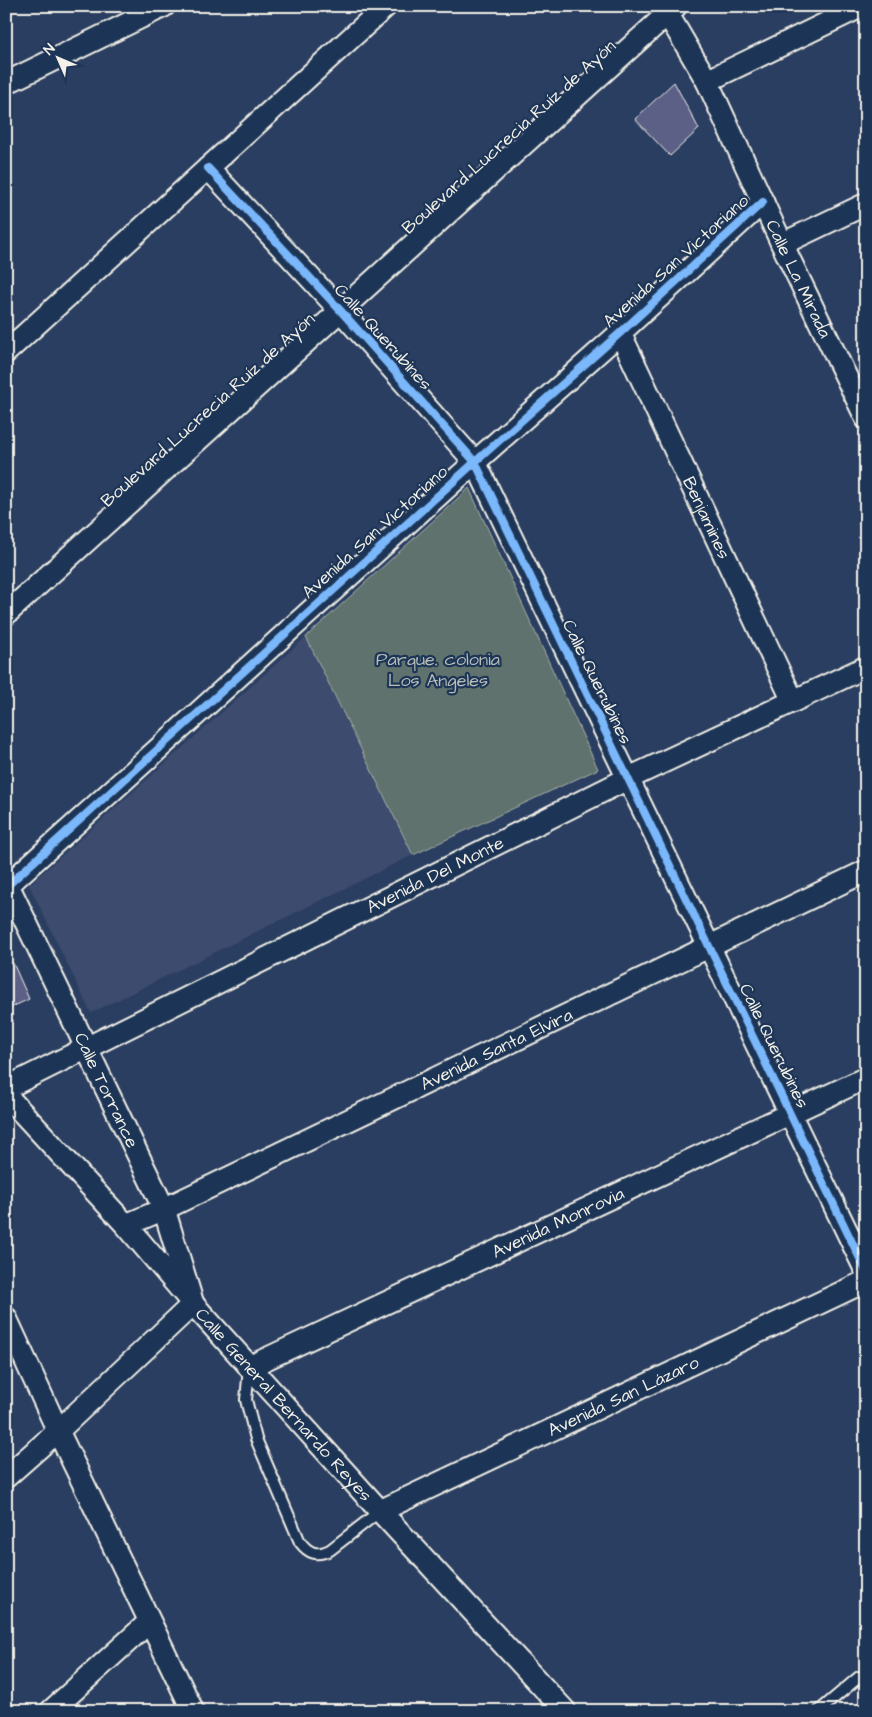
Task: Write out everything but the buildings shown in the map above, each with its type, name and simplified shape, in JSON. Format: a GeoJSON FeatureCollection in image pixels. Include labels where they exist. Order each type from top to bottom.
{"type":"FeatureCollection","features":[{"type":"Feature","properties":{"kind":"street"},"geometry":{"type":"LineString","coordinates":[[6,83],[164,6]]}},
{"type":"Feature","properties":{"kind":"street"},"geometry":{"type":"LineString","coordinates":[[6,352],[386,6]]}},
{"type":"Feature","properties":{"kind":"street"},"geometry":{"type":"LineString","coordinates":[[707,81],[862,6]]}},
{"type":"Feature","properties":{"kind":"street","name":"Calle La Mirada"},"geometry":{"type":"LineString","coordinates":[[669,9],[707,81],[782,244],[865,413]]}},
{"type":"Feature","properties":{"kind":"street","name":"Boulevard Lucrecia Ruíz de Ayón"},"geometry":{"type":"LineString","coordinates":[[6,614],[669,9]]}},
{"type":"Feature","properties":{"kind":"street"},"geometry":{"type":"LineString","coordinates":[[6,95],[31,72]]}},
{"type":"Feature","properties":{"kind":"street","name":"Calle Querubines"},"geometry":{"type":"LineString","coordinates":[[208,168],[340,310],[474,462],[866,1271]]}},
{"type":"Feature","properties":{"kind":"street","name":"Avenida San Victoriano"},"geometry":{"type":"LineString","coordinates":[[7,883],[620,333],[763,202]]}},
{"type":"Feature","properties":{"kind":"street"},"geometry":{"type":"LineString","coordinates":[[782,244],[866,204]]}},
{"type":"Feature","properties":{"kind":"street","name":"Benjamines"},"geometry":{"type":"LineString","coordinates":[[620,333],[793,701]]}},
{"type":"Feature","properties":{"kind":"street","name":"Avenida Del Monte"},"geometry":{"type":"LineString","coordinates":[[6,1088],[627,778],[866,667]]}},
{"type":"Feature","properties":{"kind":"street","name":"Avenida Santa Elvira"},"geometry":{"type":"LineString","coordinates":[[126,1225],[164,1209],[866,871]]}},
{"type":"Feature","properties":{"kind":"street","name":"Calle Torrance"},"geometry":{"type":"LineString","coordinates":[[7,883],[164,1209],[193,1304]]}},
{"type":"Feature","properties":{"kind":"street","name":"Avenida Monrovia"},"geometry":{"type":"LineString","coordinates":[[249,1367],[866,1078]]}},
{"type":"Feature","properties":{"kind":"street","name":"Calle General Bernardo Reyes"},"geometry":{"type":"LineString","coordinates":[[6,1094],[126,1225],[249,1367],[565,1711]]}},
{"type":"Feature","properties":{"kind":"street","name":"Avenida San Lázaro"},"geometry":{"type":"LineString","coordinates":[[380,1511],[866,1280]]}},
{"type":"Feature","properties":{"kind":"street"},"geometry":{"type":"LineString","coordinates":[[6,1477],[58,1431],[193,1304]]}},
{"type":"Feature","properties":{"kind":"street"},"geometry":{"type":"LineString","coordinates":[[6,1318],[58,1431],[193,1711]]}},
{"type":"Feature","properties":{"kind":"street"},"geometry":{"type":"LineString","coordinates":[[51,1711],[149,1622]]}},
{"type":"Feature","properties":{"kind":"lane"},"geometry":{"type":"LineString","coordinates":[[249,1367],[246,1400],[256,1439],[300,1542],[306,1549],[314,1554],[322,1554],[330,1550],[380,1511]]}},
{"type":"Feature","properties":{"kind":"lane"},"geometry":{"type":"LineString","coordinates":[[819,1711],[859,1677],[866,1679]]}},
{"type":"Feature","properties":{"kind":"shaded area"},"geometry":{"type":"Polygon","coordinates":[[[306,637],[413,855],[91,1013],[29,885],[306,637]]]}},
{"type":"Feature","properties":{"kind":"green space","name":"Parque. colonia Los Angeles"},"geometry":{"type":"Polygon","coordinates":[[[469,488],[598,769],[413,855],[306,637],[469,488]]]}},
{"type":"Feature","properties":{"kind":"cycle path"},"geometry":{"type":"LineString","coordinates":[[208,168],[340,310],[475,462],[866,1271]]}},
{"type":"Feature","properties":{"kind":"cycle path"},"geometry":{"type":"LineString","coordinates":[[8,885],[763,202]]}}]}
